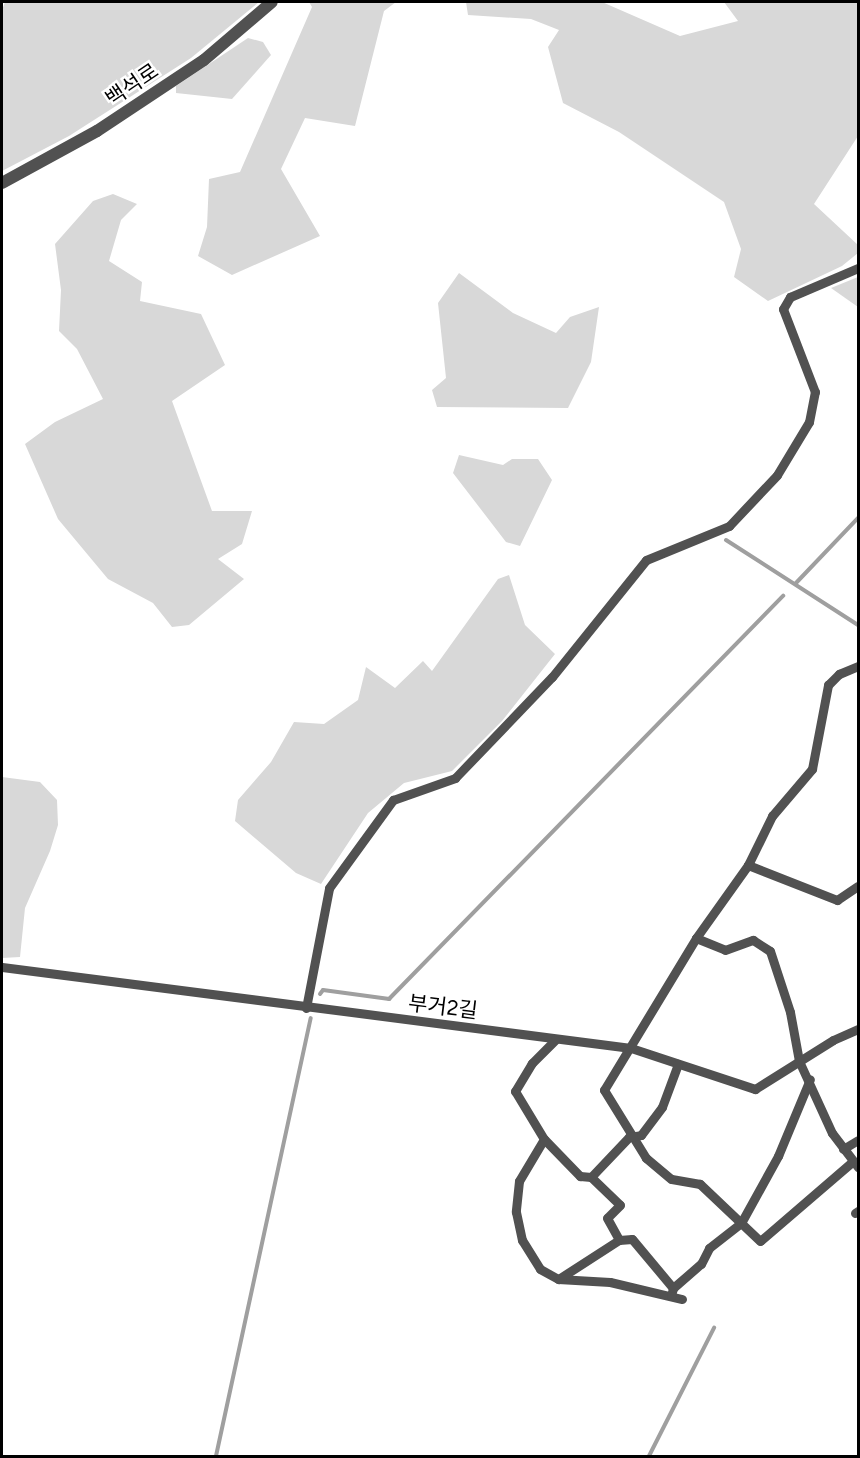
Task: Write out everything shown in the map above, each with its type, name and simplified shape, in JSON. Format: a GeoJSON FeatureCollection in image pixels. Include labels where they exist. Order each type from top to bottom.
{"type":"FeatureCollection","features":[{"type":"Feature","properties":{"kind":"street","name":"백석로"},"geometry":{"type":"LineString","coordinates":[[2,183],[97,131],[204,60],[272,2]]}},
{"type":"Feature","properties":{"kind":"street"},"geometry":{"type":"LineString","coordinates":[[306,1008],[329,888],[393,800],[455,778],[552,677],[646,560],[729,526],[777,475],[809,422],[815,392],[783,309],[790,297],[858,268]]}},
{"type":"Feature","properties":{"kind":"street"},"geometry":{"type":"LineString","coordinates":[[696,938],[725,950],[753,940],[770,951],[790,1012],[799,1061],[843,1149],[855,1165],[760,1241],[700,1184],[671,1179],[646,1158],[629,1137],[619,1111],[604,1090],[696,938],[748,865],[772,816],[812,769],[828,685],[839,674],[858,666]]}},
{"type":"Feature","properties":{"kind":"street"},"geometry":{"type":"LineString","coordinates":[[748,865],[837,900],[858,886]]}},
{"type":"Feature","properties":{"kind":"street","name":"부거2길"},"geometry":{"type":"LineString","coordinates":[[2,967],[306,1008],[631,1048],[755,1089],[799,1061],[858,1029]]}},
{"type":"Feature","properties":{"kind":"street"},"geometry":{"type":"LineString","coordinates":[[555,1040],[532,1063],[515,1091],[544,1140],[580,1176],[591,1177],[620,1204],[607,1218],[619,1240]]}},
{"type":"Feature","properties":{"kind":"street"},"geometry":{"type":"LineString","coordinates":[[591,1177],[629,1137],[641,1135],[662,1107],[678,1064]]}},
{"type":"Feature","properties":{"kind":"street"},"geometry":{"type":"LineString","coordinates":[[672,1292],[701,1264],[709,1248],[741,1222],[778,1156],[810,1079]]}},
{"type":"Feature","properties":{"kind":"street"},"geometry":{"type":"LineString","coordinates":[[544,1140],[519,1181],[516,1212],[525,1245],[540,1269],[558,1279],[609,1282],[672,1292]]}},
{"type":"Feature","properties":{"kind":"street"},"geometry":{"type":"LineString","coordinates":[[843,1149],[858,1140]]}},
{"type":"Feature","properties":{"kind":"street"},"geometry":{"type":"LineString","coordinates":[[558,1279],[619,1240],[632,1239],[672,1292],[682,1299]]}},
{"type":"Feature","properties":{"kind":"shaded area"},"geometry":{"type":"Polygon","coordinates":[[[5,2],[259,2],[191,58],[69,136],[2,171],[2,10],[5,2]]]}},
{"type":"Feature","properties":{"kind":"shaded area"},"geometry":{"type":"Polygon","coordinates":[[[309,2],[396,2],[384,11],[355,126],[305,118],[281,169],[320,236],[232,275],[198,256],[207,227],[209,179],[240,172],[312,7],[309,2]]]}},
{"type":"Feature","properties":{"kind":"shaded area"},"geometry":{"type":"Polygon","coordinates":[[[466,2],[602,2],[680,36],[738,21],[724,2],[858,2],[858,136],[814,204],[858,245],[858,253],[842,266],[768,301],[734,277],[741,249],[724,202],[619,132],[563,103],[548,47],[559,30],[531,19],[468,15],[466,2]]]}},
{"type":"Feature","properties":{"kind":"shaded area"},"geometry":{"type":"Polygon","coordinates":[[[248,38],[263,42],[271,55],[232,99],[176,93],[176,86],[248,38]]]}},
{"type":"Feature","properties":{"kind":"shaded area"},"geometry":{"type":"Polygon","coordinates":[[[113,194],[137,204],[121,220],[109,261],[142,282],[140,301],[201,314],[225,365],[172,401],[212,511],[252,511],[242,544],[218,559],[244,579],[189,625],[172,627],[153,603],[108,579],[58,519],[25,444],[55,422],[103,399],[77,349],[59,331],[61,290],[55,244],[93,201],[113,194]]]}},
{"type":"Feature","properties":{"kind":"shaded area"},"geometry":{"type":"Polygon","coordinates":[[[459,273],[513,313],[556,333],[570,317],[599,307],[591,362],[568,408],[437,407],[432,390],[446,378],[438,303],[459,273]]]}},
{"type":"Feature","properties":{"kind":"shaded area"},"geometry":{"type":"Polygon","coordinates":[[[858,277],[858,307],[831,288],[858,277]]]}},
{"type":"Feature","properties":{"kind":"shaded area"},"geometry":{"type":"Polygon","coordinates":[[[459,455],[503,465],[512,459],[538,459],[552,480],[520,546],[506,542],[453,473],[459,455]]]}},
{"type":"Feature","properties":{"kind":"shaded area"},"geometry":{"type":"Polygon","coordinates":[[[509,575],[525,625],[555,654],[502,721],[452,771],[404,783],[368,813],[321,884],[296,873],[235,821],[238,800],[271,762],[294,722],[324,724],[358,700],[366,667],[395,688],[423,661],[432,671],[498,579],[509,575]]]}},
{"type":"Feature","properties":{"kind":"shaded area"},"geometry":{"type":"Polygon","coordinates":[[[2,777],[40,782],[57,800],[58,825],[50,851],[25,908],[20,957],[2,958],[2,777]]]}},
{"type":"Feature","properties":{"kind":"waterway"},"geometry":{"type":"LineString","coordinates":[[796,583],[858,518]]}},
{"type":"Feature","properties":{"kind":"waterway"},"geometry":{"type":"LineString","coordinates":[[726,540],[858,625]]}},
{"type":"Feature","properties":{"kind":"waterway"},"geometry":{"type":"LineString","coordinates":[[320,994],[323,990],[389,999],[783,596]]}},
{"type":"Feature","properties":{"kind":"waterway"},"geometry":{"type":"LineString","coordinates":[[216,1456],[311,1018]]}},
{"type":"Feature","properties":{"kind":"waterway"},"geometry":{"type":"LineString","coordinates":[[649,1456],[714,1328]]}}]}
